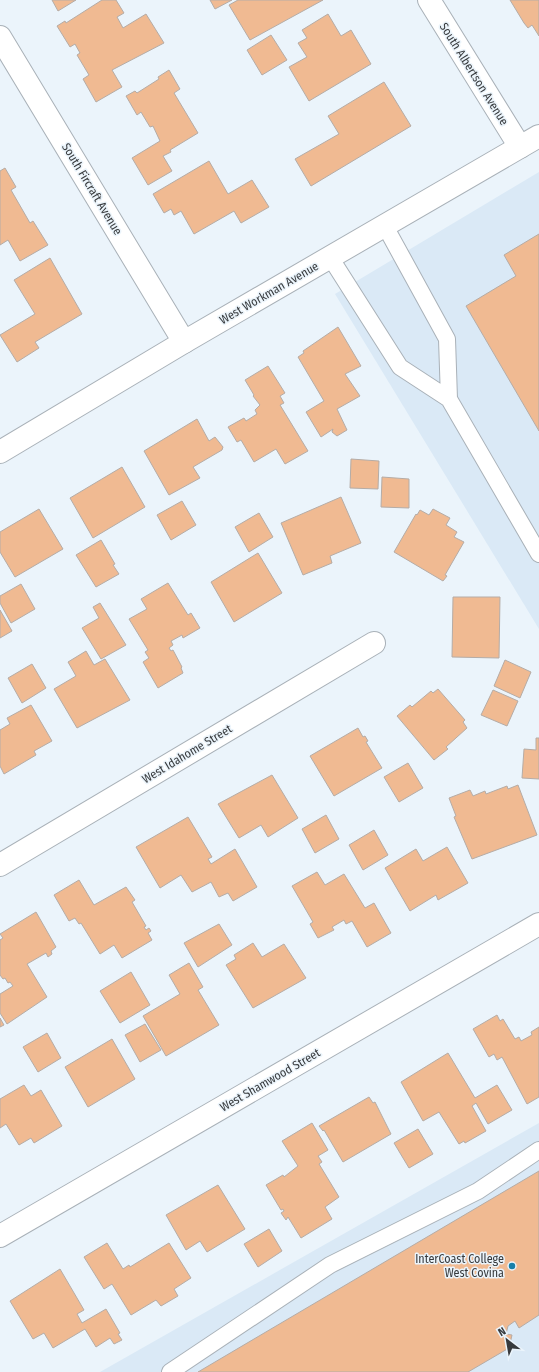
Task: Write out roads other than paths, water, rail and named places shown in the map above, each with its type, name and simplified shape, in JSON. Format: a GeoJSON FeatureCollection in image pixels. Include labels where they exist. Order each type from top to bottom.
{"type":"FeatureCollection","features":[{"type":"Feature","properties":{"kind":"street","name":"South Albertson Avenue"},"geometry":{"type":"LineString","coordinates":[[429,0],[520,147]]}},
{"type":"Feature","properties":{"kind":"street","name":"South Fircraft Avenue"},"geometry":{"type":"LineString","coordinates":[[0,37],[184,342]]}},
{"type":"Feature","properties":{"kind":"street","name":"West Workman Avenue"},"geometry":{"type":"LineString","coordinates":[[0,452],[184,342],[539,136]]}},
{"type":"Feature","properties":{"kind":"street","name":"West Idahome Street"},"geometry":{"type":"LineString","coordinates":[[0,865],[374,643]]}},
{"type":"Feature","properties":{"kind":"street","name":"West Shamwood Street"},"geometry":{"type":"LineString","coordinates":[[0,1236],[539,924]]}},
{"type":"Feature","properties":{"kind":"lane"},"geometry":{"type":"LineString","coordinates":[[385,226],[447,339],[449,399]]}},
{"type":"Feature","properties":{"kind":"lane"},"geometry":{"type":"LineString","coordinates":[[330,257],[400,367],[449,399],[539,554]]}},
{"type":"Feature","properties":{"kind":"lane"},"geometry":{"type":"LineString","coordinates":[[170,1372],[330,1265],[478,1191],[539,1150]]}},
{"type":"Feature","properties":{"kind":"place","name":"InterCoast College West Covina"},"geometry":{"type":"Point","coordinates":[512,1266]}}]}
